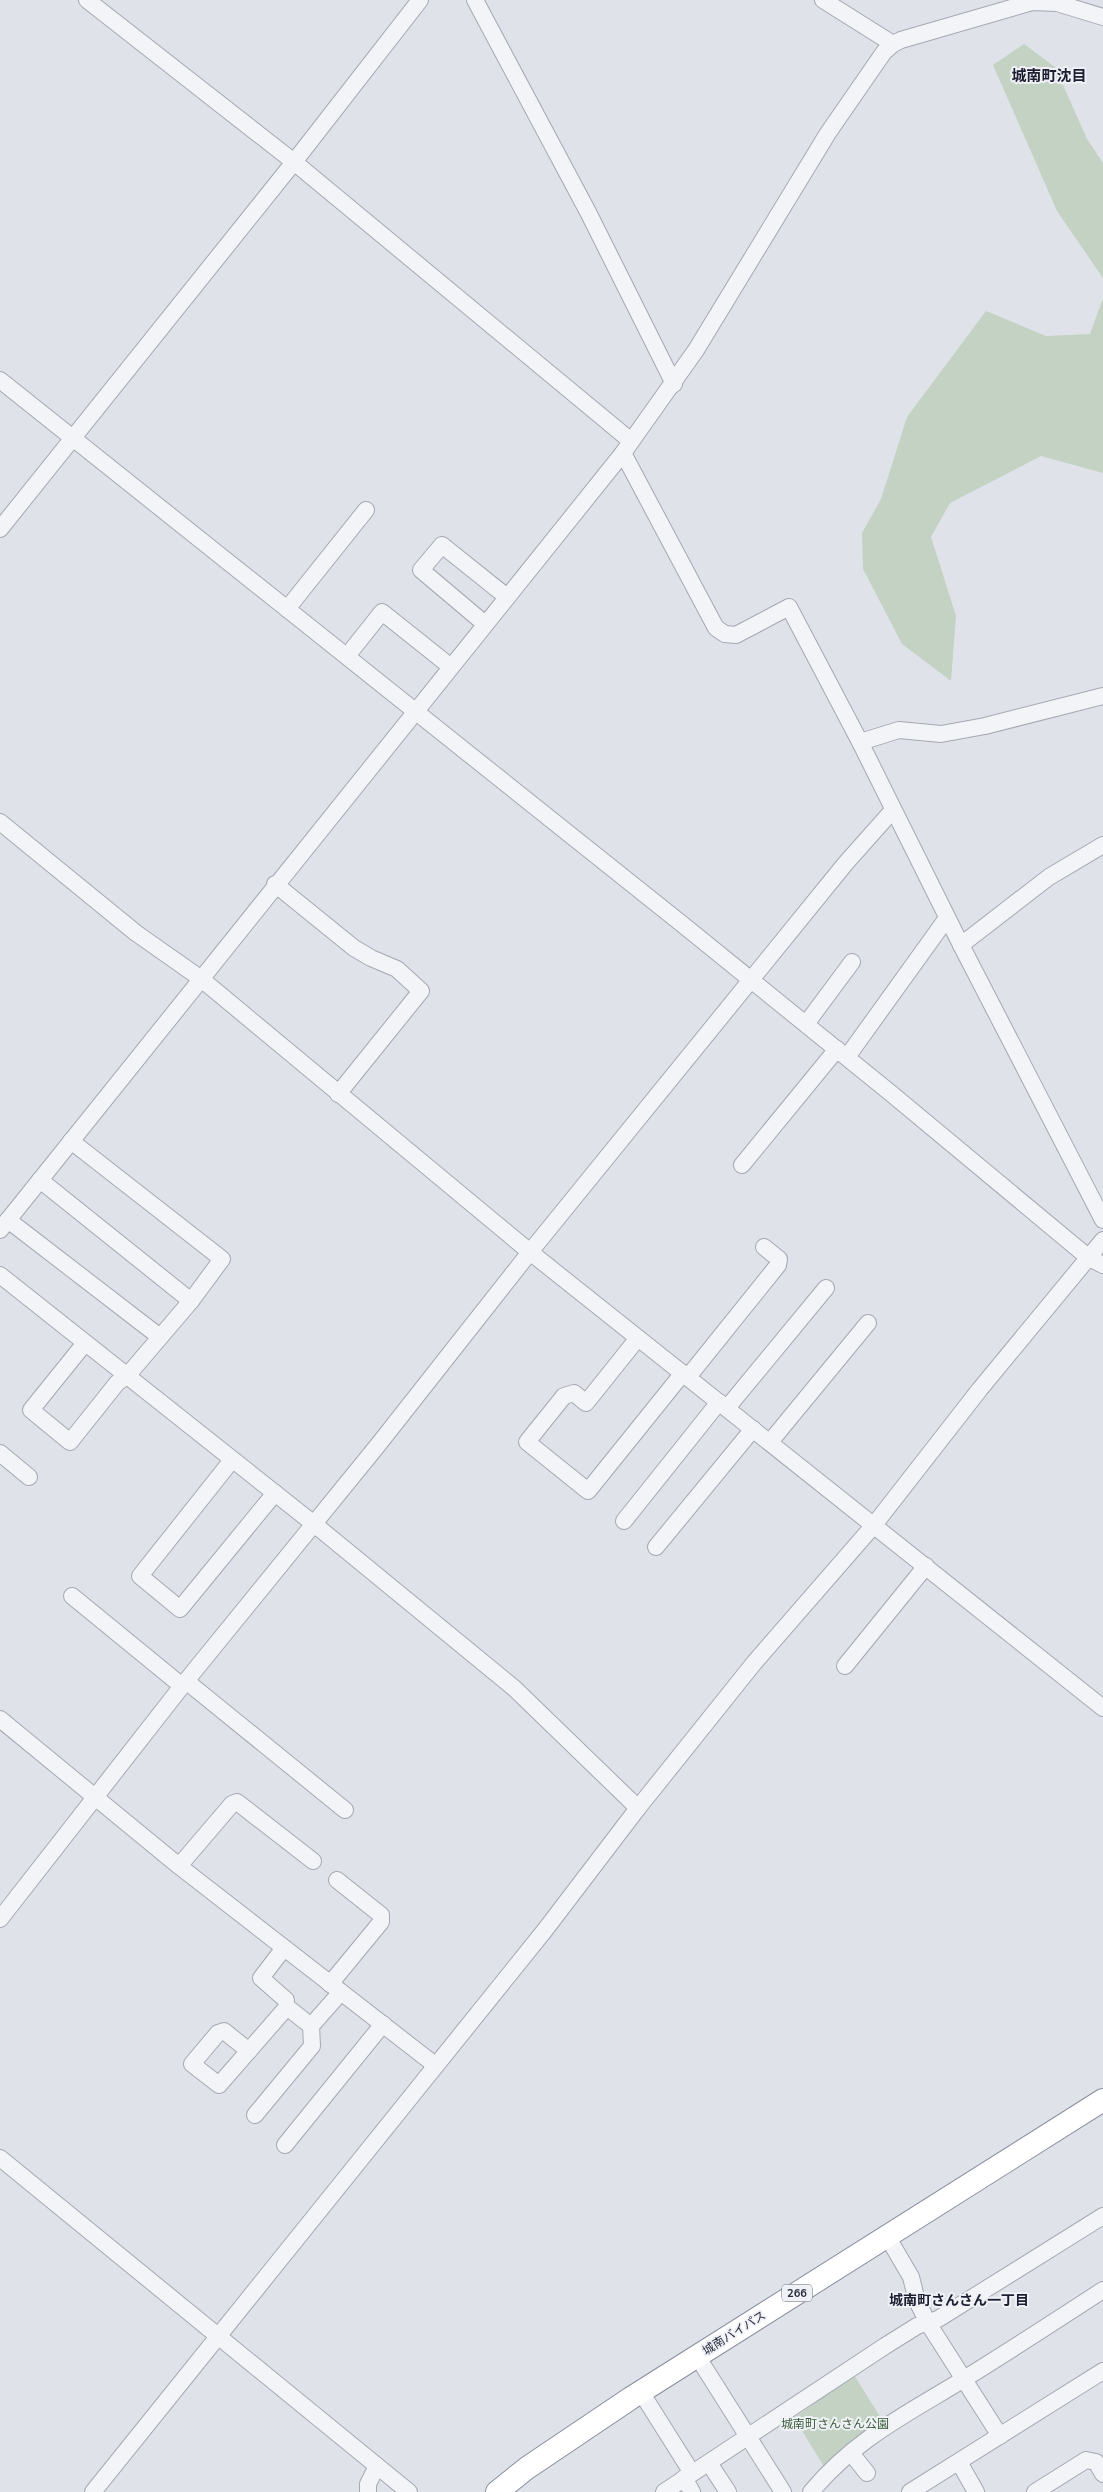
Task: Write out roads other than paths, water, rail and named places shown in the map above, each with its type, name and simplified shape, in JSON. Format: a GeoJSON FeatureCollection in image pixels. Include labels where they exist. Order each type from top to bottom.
{"type":"FeatureCollection","features":[{"type":"Feature","properties":{"kind":"highway","name":"城南バイパス"},"geometry":{"type":"LineString","coordinates":[[496,2492],[527,2468],[641,2392],[1103,2100]]}},
{"type":"Feature","properties":{"kind":"street"},"geometry":{"type":"LineString","coordinates":[[87,0],[294,162],[627,447],[716,628],[724,634],[736,636],[789,607],[860,742],[947,918],[1103,1220]]}},
{"type":"Feature","properties":{"kind":"street"},"geometry":{"type":"LineString","coordinates":[[0,528],[294,162],[420,0]]}},
{"type":"Feature","properties":{"kind":"street"},"geometry":{"type":"LineString","coordinates":[[475,0],[588,212],[674,384]]}},
{"type":"Feature","properties":{"kind":"street"},"geometry":{"type":"LineString","coordinates":[[823,0],[892,44]]}},
{"type":"Feature","properties":{"kind":"street"},"geometry":{"type":"LineString","coordinates":[[160,1337],[4,1225],[275,884],[627,447],[674,384],[828,133],[874,64],[892,44],[1032,2],[1057,3],[1103,17]]}},
{"type":"Feature","properties":{"kind":"street"},"geometry":{"type":"LineString","coordinates":[[0,380],[416,710],[842,1053],[1096,1262]]}},
{"type":"Feature","properties":{"kind":"street"},"geometry":{"type":"LineString","coordinates":[[287,609],[366,510]]}},
{"type":"Feature","properties":{"kind":"street"},"geometry":{"type":"LineString","coordinates":[[485,624],[421,570],[442,545],[507,597]]}},
{"type":"Feature","properties":{"kind":"street"},"geometry":{"type":"LineString","coordinates":[[347,656],[382,612],[451,666]]}},
{"type":"Feature","properties":{"kind":"street"},"geometry":{"type":"LineString","coordinates":[[860,742],[899,730],[941,734],[985,726],[1103,696]]}},
{"type":"Feature","properties":{"kind":"street"},"geometry":{"type":"LineString","coordinates":[[0,1919],[184,1684],[530,1252],[845,864],[893,810]]}},
{"type":"Feature","properties":{"kind":"street"},"geometry":{"type":"LineString","coordinates":[[0,822],[136,933],[200,978],[530,1252],[1103,1708]]}},
{"type":"Feature","properties":{"kind":"street"},"geometry":{"type":"LineString","coordinates":[[961,945],[1049,877],[1103,845]]}},
{"type":"Feature","properties":{"kind":"street"},"geometry":{"type":"LineString","coordinates":[[275,884],[354,948],[371,958],[397,969],[421,991],[338,1094]]}},
{"type":"Feature","properties":{"kind":"street"},"geometry":{"type":"LineString","coordinates":[[742,1165],[842,1053],[947,918]]}},
{"type":"Feature","properties":{"kind":"street"},"geometry":{"type":"LineString","coordinates":[[806,1024],[852,962]]}},
{"type":"Feature","properties":{"kind":"street"},"geometry":{"type":"LineString","coordinates":[[71,1140],[222,1259],[191,1300],[127,1376],[118,1383],[70,1442],[30,1410],[85,1342]]}},
{"type":"Feature","properties":{"kind":"street"},"geometry":{"type":"LineString","coordinates":[[40,1180],[191,1300]]}},
{"type":"Feature","properties":{"kind":"street"},"geometry":{"type":"LineString","coordinates":[[93,2492],[435,2064],[545,1930],[638,1808],[754,1663],[874,1525],[980,1389],[1096,1262],[1103,1240]]}},
{"type":"Feature","properties":{"kind":"street"},"geometry":{"type":"LineString","coordinates":[[638,1338],[586,1404],[574,1393],[564,1396],[528,1442],[588,1490],[778,1265],[779,1259],[764,1247]]}},
{"type":"Feature","properties":{"kind":"street"},"geometry":{"type":"LineString","coordinates":[[0,1275],[314,1524],[514,1688],[638,1808]]}},
{"type":"Feature","properties":{"kind":"street"},"geometry":{"type":"LineString","coordinates":[[624,1521],[826,1288]]}},
{"type":"Feature","properties":{"kind":"street"},"geometry":{"type":"LineString","coordinates":[[770,1442],[868,1323]]}},
{"type":"Feature","properties":{"kind":"street"},"geometry":{"type":"LineString","coordinates":[[656,1547],[753,1429]]}},
{"type":"Feature","properties":{"kind":"street"},"geometry":{"type":"LineString","coordinates":[[0,1453],[29,1477]]}},
{"type":"Feature","properties":{"kind":"street"},"geometry":{"type":"LineString","coordinates":[[232,1460],[140,1576],[180,1608],[275,1493]]}},
{"type":"Feature","properties":{"kind":"street"},"geometry":{"type":"LineString","coordinates":[[845,1666],[926,1566]]}},
{"type":"Feature","properties":{"kind":"street"},"geometry":{"type":"LineString","coordinates":[[72,1596],[345,1810]]}},
{"type":"Feature","properties":{"kind":"street"},"geometry":{"type":"LineString","coordinates":[[0,1719],[179,1866],[435,2064]]}},
{"type":"Feature","properties":{"kind":"street"},"geometry":{"type":"LineString","coordinates":[[179,1866],[232,1804],[238,1802],[312,1861]]}},
{"type":"Feature","properties":{"kind":"street"},"geometry":{"type":"LineString","coordinates":[[255,2115],[312,2046],[311,2026],[380,1922],[381,1915],[337,1880]]}},
{"type":"Feature","properties":{"kind":"street"},"geometry":{"type":"LineString","coordinates":[[284,1948],[261,1978],[286,2000]]}},
{"type":"Feature","properties":{"kind":"street"},"geometry":{"type":"LineString","coordinates":[[249,2051],[287,2007],[311,2026]]}},
{"type":"Feature","properties":{"kind":"street"},"geometry":{"type":"LineString","coordinates":[[286,2146],[383,2024]]}},
{"type":"Feature","properties":{"kind":"street"},"geometry":{"type":"LineString","coordinates":[[0,2158],[409,2492]]}},
{"type":"Feature","properties":{"kind":"street"},"geometry":{"type":"LineString","coordinates":[[664,2492],[689,2481],[709,2463],[885,2346],[917,2326],[928,2323],[1103,2216]]}},
{"type":"Feature","properties":{"kind":"street"},"geometry":{"type":"LineString","coordinates":[[886,2236],[911,2277],[917,2301],[928,2323],[1000,2436]]}},
{"type":"Feature","properties":{"kind":"street"},"geometry":{"type":"LineString","coordinates":[[812,2492],[851,2452],[879,2429],[964,2379],[1103,2290]]}},
{"type":"Feature","properties":{"kind":"street"},"geometry":{"type":"LineString","coordinates":[[698,2356],[780,2490]]}},
{"type":"Feature","properties":{"kind":"street"},"geometry":{"type":"LineString","coordinates":[[910,2492],[1103,2371]]}},
{"type":"Feature","properties":{"kind":"street"},"geometry":{"type":"LineString","coordinates":[[641,2392],[689,2481]]}},
{"type":"Feature","properties":{"kind":"street"},"geometry":{"type":"LineString","coordinates":[[851,2452],[867,2473]]}},
{"type":"Feature","properties":{"kind":"street"},"geometry":{"type":"LineString","coordinates":[[1040,2491],[1086,2460],[1096,2462],[1103,2474]]}},
{"type":"Feature","properties":{"kind":"street"},"geometry":{"type":"LineString","coordinates":[[959,2462],[976,2492]]}},
{"type":"Feature","properties":{"kind":"street"},"geometry":{"type":"LineString","coordinates":[[709,2463],[728,2492]]}},
{"type":"Feature","properties":{"kind":"street"},"geometry":{"type":"LineString","coordinates":[[368,2492],[368,2484],[377,2466]]}},
{"type":"Feature","properties":{"kind":"district","name":"城南町沈目"},"geometry":{"type":"Point","coordinates":[1049,76]}},
{"type":"Feature","properties":{"kind":"district","name":"城南町さんさん一丁目"},"geometry":{"type":"Point","coordinates":[959,2300]}},
{"type":"Feature","properties":{"kind":"park label","name":"城南町さんさん公園"},"geometry":{"type":"Point","coordinates":[835,2424]}}]}
